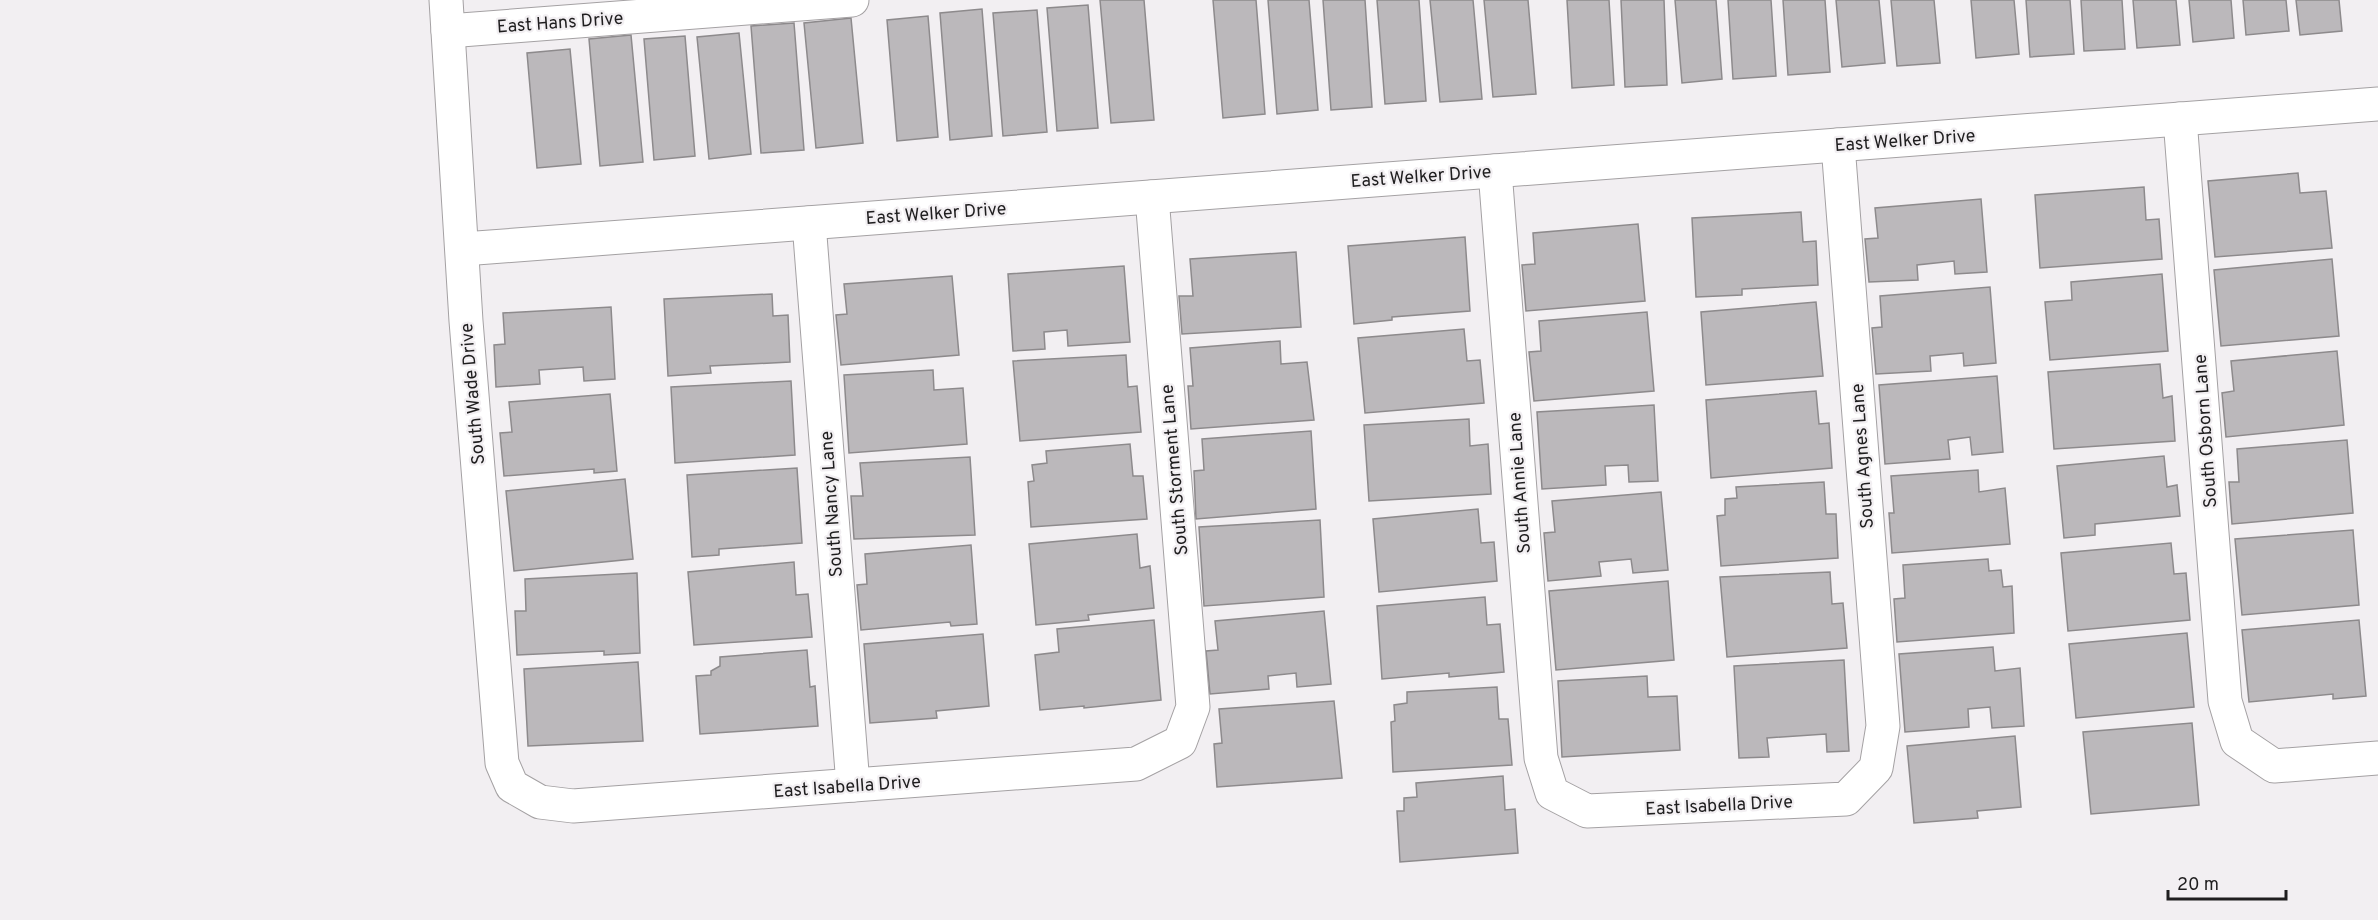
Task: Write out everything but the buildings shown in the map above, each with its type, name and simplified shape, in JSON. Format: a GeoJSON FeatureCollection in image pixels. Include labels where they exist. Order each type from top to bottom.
{"type":"FeatureCollection","features":[{"type":"Feature","properties":{"kind":"street","name":"East Hans Drive"},"geometry":{"type":"LineString","coordinates":[[447,16],[852,0]]}},
{"type":"Feature","properties":{"kind":"street","name":"South Wade Drive"},"geometry":{"type":"LineString","coordinates":[[447,16],[467,333],[502,763],[512,786]]}},
{"type":"Feature","properties":{"kind":"street","name":"East Welker Drive"},"geometry":{"type":"LineString","coordinates":[[463,249],[2378,104]]}},
{"type":"Feature","properties":{"kind":"street","name":"South Osborn Lane"},"geometry":{"type":"LineString","coordinates":[[2180,119],[2226,700],[2237,741],[2274,766],[2378,758]]}},
{"type":"Feature","properties":{"kind":"street","name":"South Agnes Lane"},"geometry":{"type":"LineString","coordinates":[[1838,145],[1883,726],[1876,768]]}},
{"type":"Feature","properties":{"kind":"street","name":"South Annie Lane"},"geometry":{"type":"LineString","coordinates":[[1495,171],[1541,758],[1552,793]]}},
{"type":"Feature","properties":{"kind":"street","name":"South Storment Lane"},"geometry":{"type":"LineString","coordinates":[[1152,197],[1193,707],[1180,742]]}},
{"type":"Feature","properties":{"kind":"street","name":"South Nancy Lane"},"geometry":{"type":"LineString","coordinates":[[809,223],[853,785]]}},
{"type":"Feature","properties":{"kind":"street","name":"East Isabella Drive"},"geometry":{"type":"LineString","coordinates":[[512,786],[540,802],[573,806],[1136,764],[1180,742]]}},
{"type":"Feature","properties":{"kind":"street","name":"East Isabella Drive"},"geometry":{"type":"LineString","coordinates":[[1552,793],[1587,812],[1846,799],[1876,768]]}}]}
